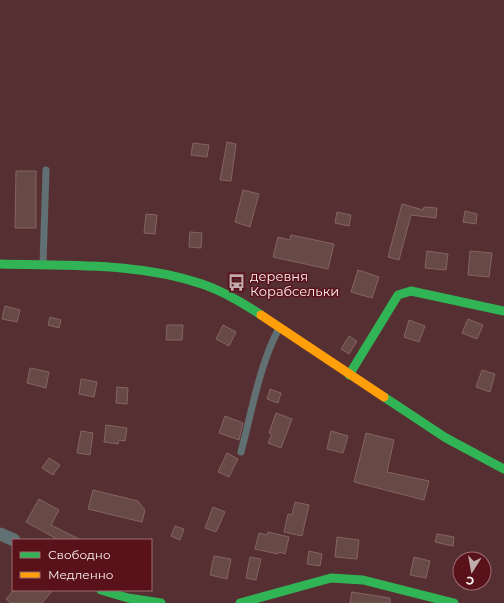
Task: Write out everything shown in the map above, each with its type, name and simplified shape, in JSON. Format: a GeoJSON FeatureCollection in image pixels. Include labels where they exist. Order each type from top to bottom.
{"type":"FeatureCollection","features":[{"type":"Feature","properties":{"kind":"main road"},"geometry":{"type":"LineString","coordinates":[[0,264],[132,268],[159,272],[187,279],[241,302],[446,438],[504,469]]}},
{"type":"Feature","properties":{"kind":"main road"},"geometry":{"type":"LineString","coordinates":[[349,375],[398,295],[404,292],[411,290],[504,311]]}},
{"type":"Feature","properties":{"kind":"main road"},"geometry":{"type":"LineString","coordinates":[[240,603],[289,591],[331,578],[363,580],[454,603]]}},
{"type":"Feature","properties":{"kind":"main road"},"geometry":{"type":"LineString","coordinates":[[104,591],[128,598],[161,603]]}},
{"type":"Feature","properties":{"kind":"street"},"geometry":{"type":"LineString","coordinates":[[0,534],[12,539]]}},
{"type":"Feature","properties":{"kind":"lane"},"geometry":{"type":"LineString","coordinates":[[44,265],[46,170]]}},
{"type":"Feature","properties":{"kind":"lane"},"geometry":{"type":"LineString","coordinates":[[241,452],[259,382],[271,343],[279,328]]}},
{"type":"Feature","properties":{"kind":"building"},"geometry":{"type":"Polygon","coordinates":[[[227,142],[236,144],[231,181],[220,180],[227,142]]]}},
{"type":"Feature","properties":{"kind":"building"},"geometry":{"type":"Polygon","coordinates":[[[193,143],[209,145],[207,157],[191,155],[193,143]]]}},
{"type":"Feature","properties":{"kind":"building"},"geometry":{"type":"Polygon","coordinates":[[[16,171],[36,171],[36,228],[15,228],[16,171]]]}},
{"type":"Feature","properties":{"kind":"building"},"geometry":{"type":"Polygon","coordinates":[[[243,190],[259,194],[250,227],[235,222],[243,190]]]}},
{"type":"Feature","properties":{"kind":"building"},"geometry":{"type":"Polygon","coordinates":[[[402,204],[423,210],[424,207],[437,208],[436,218],[411,215],[399,260],[388,257],[402,204]]]}},
{"type":"Feature","properties":{"kind":"building"},"geometry":{"type":"Polygon","coordinates":[[[465,211],[477,214],[476,224],[463,222],[465,211]]]}},
{"type":"Feature","properties":{"kind":"building"},"geometry":{"type":"Polygon","coordinates":[[[337,212],[351,215],[349,226],[335,223],[337,212]]]}},
{"type":"Feature","properties":{"kind":"building"},"geometry":{"type":"Polygon","coordinates":[[[146,214],[157,215],[155,234],[144,233],[146,214]]]}},
{"type":"Feature","properties":{"kind":"building"},"geometry":{"type":"Polygon","coordinates":[[[190,232],[202,233],[201,248],[189,247],[190,232]]]}},
{"type":"Feature","properties":{"kind":"building"},"geometry":{"type":"Polygon","coordinates":[[[291,235],[334,244],[328,269],[273,257],[278,237],[290,240],[291,235]]]}},
{"type":"Feature","properties":{"kind":"building"},"geometry":{"type":"Polygon","coordinates":[[[427,251],[448,254],[446,270],[425,268],[427,251]]]}},
{"type":"Feature","properties":{"kind":"building"},"geometry":{"type":"Polygon","coordinates":[[[470,251],[492,253],[489,277],[468,275],[470,251]]]}},
{"type":"Feature","properties":{"kind":"building"},"geometry":{"type":"Polygon","coordinates":[[[358,270],[379,277],[372,298],[351,292],[358,270]]]}},
{"type":"Feature","properties":{"kind":"building"},"geometry":{"type":"Polygon","coordinates":[[[5,306],[20,310],[17,322],[2,319],[5,306]]]}},
{"type":"Feature","properties":{"kind":"building"},"geometry":{"type":"Polygon","coordinates":[[[50,317],[61,320],[59,328],[48,325],[50,317]]]}},
{"type":"Feature","properties":{"kind":"building"},"geometry":{"type":"Polygon","coordinates":[[[468,319],[483,325],[477,339],[462,333],[468,319]]]}},
{"type":"Feature","properties":{"kind":"building"},"geometry":{"type":"Polygon","coordinates":[[[409,320],[425,326],[419,342],[404,337],[409,320]]]}},
{"type":"Feature","properties":{"kind":"building"},"geometry":{"type":"Polygon","coordinates":[[[167,325],[183,325],[182,340],[166,340],[167,325]]]}},
{"type":"Feature","properties":{"kind":"building"},"geometry":{"type":"Polygon","coordinates":[[[223,325],[236,332],[229,346],[216,339],[223,325]]]}},
{"type":"Feature","properties":{"kind":"building"},"geometry":{"type":"Polygon","coordinates":[[[349,336],[357,341],[349,354],[341,349],[349,336]]]}},
{"type":"Feature","properties":{"kind":"building"},"geometry":{"type":"Polygon","coordinates":[[[30,368],[49,372],[46,388],[27,383],[30,368]]]}},
{"type":"Feature","properties":{"kind":"building"},"geometry":{"type":"Polygon","coordinates":[[[482,370],[495,374],[490,392],[476,387],[482,370]]]}},
{"type":"Feature","properties":{"kind":"building"},"geometry":{"type":"Polygon","coordinates":[[[81,379],[97,382],[94,397],[79,394],[81,379]]]}},
{"type":"Feature","properties":{"kind":"building"},"geometry":{"type":"Polygon","coordinates":[[[117,387],[128,388],[127,404],[116,403],[117,387]]]}},
{"type":"Feature","properties":{"kind":"building"},"geometry":{"type":"Polygon","coordinates":[[[270,389],[281,393],[278,403],[267,399],[270,389]]]}},
{"type":"Feature","properties":{"kind":"building"},"geometry":{"type":"Polygon","coordinates":[[[276,413],[292,419],[281,448],[268,443],[272,434],[269,433],[276,413]]]}},
{"type":"Feature","properties":{"kind":"building"},"geometry":{"type":"Polygon","coordinates":[[[225,416],[243,423],[239,440],[219,433],[225,416]]]}},
{"type":"Feature","properties":{"kind":"building"},"geometry":{"type":"Polygon","coordinates":[[[106,425],[127,428],[125,441],[119,440],[118,444],[104,442],[106,425]]]}},
{"type":"Feature","properties":{"kind":"building"},"geometry":{"type":"Polygon","coordinates":[[[81,431],[93,433],[90,455],[77,453],[81,431]]]}},
{"type":"Feature","properties":{"kind":"building"},"geometry":{"type":"Polygon","coordinates":[[[331,431],[348,436],[343,453],[327,449],[331,431]]]}},
{"type":"Feature","properties":{"kind":"building"},"geometry":{"type":"Polygon","coordinates":[[[366,433],[394,440],[387,472],[429,481],[424,500],[354,482],[366,433]]]}},
{"type":"Feature","properties":{"kind":"building"},"geometry":{"type":"Polygon","coordinates":[[[227,453],[238,459],[229,477],[218,472],[227,453]]]}},
{"type":"Feature","properties":{"kind":"building"},"geometry":{"type":"Polygon","coordinates":[[[49,458],[60,465],[53,475],[42,468],[49,458]]]}},
{"type":"Feature","properties":{"kind":"building"},"geometry":{"type":"Polygon","coordinates":[[[93,490],[138,501],[145,510],[142,522],[88,509],[93,490]]]}},
{"type":"Feature","properties":{"kind":"building"},"geometry":{"type":"Polygon","coordinates":[[[39,499],[59,510],[51,525],[79,539],[54,539],[26,522],[39,499]]]}},
{"type":"Feature","properties":{"kind":"building"},"geometry":{"type":"Polygon","coordinates":[[[295,502],[309,505],[302,536],[284,532],[288,514],[292,515],[295,502]]]}},
{"type":"Feature","properties":{"kind":"building"},"geometry":{"type":"Polygon","coordinates":[[[213,507],[225,512],[216,532],[205,528],[213,507]]]}},
{"type":"Feature","properties":{"kind":"building"},"geometry":{"type":"Polygon","coordinates":[[[175,526],[184,529],[180,540],[171,536],[175,526]]]}},
{"type":"Feature","properties":{"kind":"building"},"geometry":{"type":"Polygon","coordinates":[[[268,532],[289,537],[285,554],[255,549],[259,533],[267,535],[268,532]]]}},
{"type":"Feature","properties":{"kind":"building"},"geometry":{"type":"Polygon","coordinates":[[[437,534],[454,537],[453,546],[435,542],[437,534]]]}},
{"type":"Feature","properties":{"kind":"building"},"geometry":{"type":"Polygon","coordinates":[[[337,537],[359,540],[357,559],[335,557],[337,537]]]}},
{"type":"Feature","properties":{"kind":"building"},"geometry":{"type":"Polygon","coordinates":[[[309,551],[322,554],[320,566],[307,564],[309,551]]]}},
{"type":"Feature","properties":{"kind":"building"},"geometry":{"type":"Polygon","coordinates":[[[214,556],[231,559],[227,579],[210,575],[214,556]]]}},
{"type":"Feature","properties":{"kind":"building"},"geometry":{"type":"Polygon","coordinates":[[[250,557],[261,559],[256,580],[246,578],[250,557]]]}},
{"type":"Feature","properties":{"kind":"building"},"geometry":{"type":"Polygon","coordinates":[[[414,557],[430,561],[426,578],[410,575],[414,557]]]}},
{"type":"Feature","properties":{"kind":"building"},"geometry":{"type":"Polygon","coordinates":[[[13,591],[52,591],[42,603],[11,603],[6,599],[13,591]]]}},
{"type":"Feature","properties":{"kind":"building"},"geometry":{"type":"Polygon","coordinates":[[[352,592],[390,598],[390,603],[350,603],[352,592]]]}},
{"type":"Feature","properties":{"kind":"traffic: fast"},"geometry":{"type":"LineString","coordinates":[[0,264],[102,266],[153,272],[178,277],[218,290],[261,315]]}},
{"type":"Feature","properties":{"kind":"traffic: fast"},"geometry":{"type":"LineString","coordinates":[[349,375],[398,295],[411,291],[504,311]]}},
{"type":"Feature","properties":{"kind":"traffic: fast"},"geometry":{"type":"LineString","coordinates":[[384,397],[446,438],[504,469]]}},
{"type":"Feature","properties":{"kind":"traffic: fast"},"geometry":{"type":"LineString","coordinates":[[240,603],[331,578],[363,580],[454,603]]}},
{"type":"Feature","properties":{"kind":"traffic: fast"},"geometry":{"type":"LineString","coordinates":[[104,591],[128,598],[161,603]]}},
{"type":"Feature","properties":{"kind":"traffic: slow"},"geometry":{"type":"LineString","coordinates":[[261,315],[384,397]]}},
{"type":"Feature","properties":{"kind":"place","name":"деревня Корабсельки"},"geometry":{"type":"Point","coordinates":[237,283]}}]}
